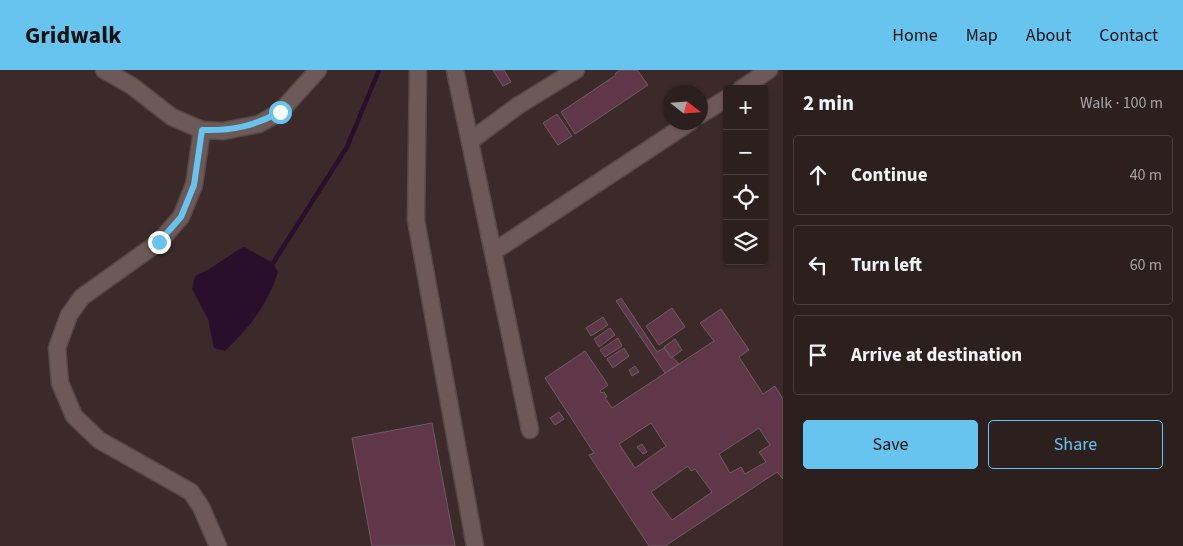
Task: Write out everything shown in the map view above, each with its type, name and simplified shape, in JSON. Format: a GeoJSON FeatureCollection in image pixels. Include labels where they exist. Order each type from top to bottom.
{"type":"FeatureCollection","features":[{"type":"Feature","properties":{"kind":"lane"},"geometry":{"type":"LineString","coordinates":[[104,70],[132,86],[172,117],[202,130],[223,131],[259,124],[280,112],[318,70]]}},
{"type":"Feature","properties":{"kind":"lane"},"geometry":{"type":"LineString","coordinates":[[418,70],[416,220],[475,546]]}},
{"type":"Feature","properties":{"kind":"lane"},"geometry":{"type":"LineString","coordinates":[[455,70],[530,430]]}},
{"type":"Feature","properties":{"kind":"lane"},"geometry":{"type":"LineString","coordinates":[[470,141],[520,105],[576,70]]}},
{"type":"Feature","properties":{"kind":"lane"},"geometry":{"type":"LineString","coordinates":[[747,85],[770,70]]}},
{"type":"Feature","properties":{"kind":"lane"},"geometry":{"type":"LineString","coordinates":[[708,110],[723,101]]}},
{"type":"Feature","properties":{"kind":"lane"},"geometry":{"type":"LineString","coordinates":[[202,130],[194,185],[181,217],[159,242],[82,297],[69,315],[57,348],[60,383],[74,416],[99,440],[191,492],[201,507],[218,546]]}},
{"type":"Feature","properties":{"kind":"lane"},"geometry":{"type":"LineString","coordinates":[[493,252],[678,130]]}},
{"type":"Feature","properties":{"kind":"shaded area"},"geometry":{"type":"Polygon","coordinates":[[[244,247],[273,263],[278,272],[269,295],[257,315],[225,351],[214,348],[208,319],[192,289],[195,276],[244,247]]]}},
{"type":"Feature","properties":{"kind":"building"},"geometry":{"type":"Polygon","coordinates":[[[493,70],[504,70],[511,82],[503,86],[493,70]]]}},
{"type":"Feature","properties":{"kind":"building"},"geometry":{"type":"Polygon","coordinates":[[[620,70],[637,70],[648,85],[575,134],[561,112],[616,75],[620,70]]]}},
{"type":"Feature","properties":{"kind":"building"},"geometry":{"type":"Polygon","coordinates":[[[557,114],[572,136],[558,145],[543,123],[557,114]]]}},
{"type":"Feature","properties":{"kind":"building"},"geometry":{"type":"Polygon","coordinates":[[[621,298],[657,352],[664,348],[679,364],[665,373],[616,301],[621,298]]]}},
{"type":"Feature","properties":{"kind":"building"},"geometry":{"type":"Polygon","coordinates":[[[672,308],[685,327],[659,345],[646,326],[672,308]]]}},
{"type":"Feature","properties":{"kind":"building"},"geometry":{"type":"Polygon","coordinates":[[[721,309],[749,350],[739,357],[763,394],[775,386],[783,399],[783,479],[777,472],[665,546],[649,546],[589,455],[594,453],[545,378],[585,351],[608,385],[600,391],[601,393],[604,392],[607,397],[605,398],[612,408],[714,341],[700,323],[721,309]],[[651,423],[619,444],[635,468],[666,446],[651,423]],[[759,428],[719,454],[730,473],[741,467],[745,474],[766,462],[759,452],[770,445],[759,428]],[[688,466],[651,492],[672,520],[712,492],[695,469],[691,471],[688,466]]]}},
{"type":"Feature","properties":{"kind":"building"},"geometry":{"type":"Polygon","coordinates":[[[603,317],[608,325],[591,336],[586,328],[603,317]]]}},
{"type":"Feature","properties":{"kind":"building"},"geometry":{"type":"Polygon","coordinates":[[[610,328],[615,335],[599,347],[594,339],[610,328]]]}},
{"type":"Feature","properties":{"kind":"building"},"geometry":{"type":"Polygon","coordinates":[[[618,338],[622,346],[605,357],[600,350],[618,338]]]}},
{"type":"Feature","properties":{"kind":"building"},"geometry":{"type":"Polygon","coordinates":[[[675,339],[682,350],[671,358],[664,347],[675,339]]]}},
{"type":"Feature","properties":{"kind":"building"},"geometry":{"type":"Polygon","coordinates":[[[624,348],[629,356],[613,368],[607,359],[624,348]]]}},
{"type":"Feature","properties":{"kind":"building"},"geometry":{"type":"Polygon","coordinates":[[[635,366],[639,372],[632,376],[629,370],[635,366]]]}},
{"type":"Feature","properties":{"kind":"building"},"geometry":{"type":"Polygon","coordinates":[[[559,412],[564,419],[555,425],[550,418],[559,412]]]}},
{"type":"Feature","properties":{"kind":"building"},"geometry":{"type":"Polygon","coordinates":[[[432,423],[455,546],[372,546],[352,438],[432,423]]]}},
{"type":"Feature","properties":{"kind":"building"},"geometry":{"type":"Polygon","coordinates":[[[642,444],[647,452],[643,454],[637,447],[642,444]]]}},
{"type":"Feature","properties":{"kind":"waterway"},"geometry":{"type":"LineString","coordinates":[[273,263],[347,147],[379,70]]}},
{"type":"Feature","properties":{"kind":"route"},"geometry":{"type":"LineString","coordinates":[[159,242],[181,217],[194,185],[202,130],[223,131],[259,124],[280,112]]}}]}
